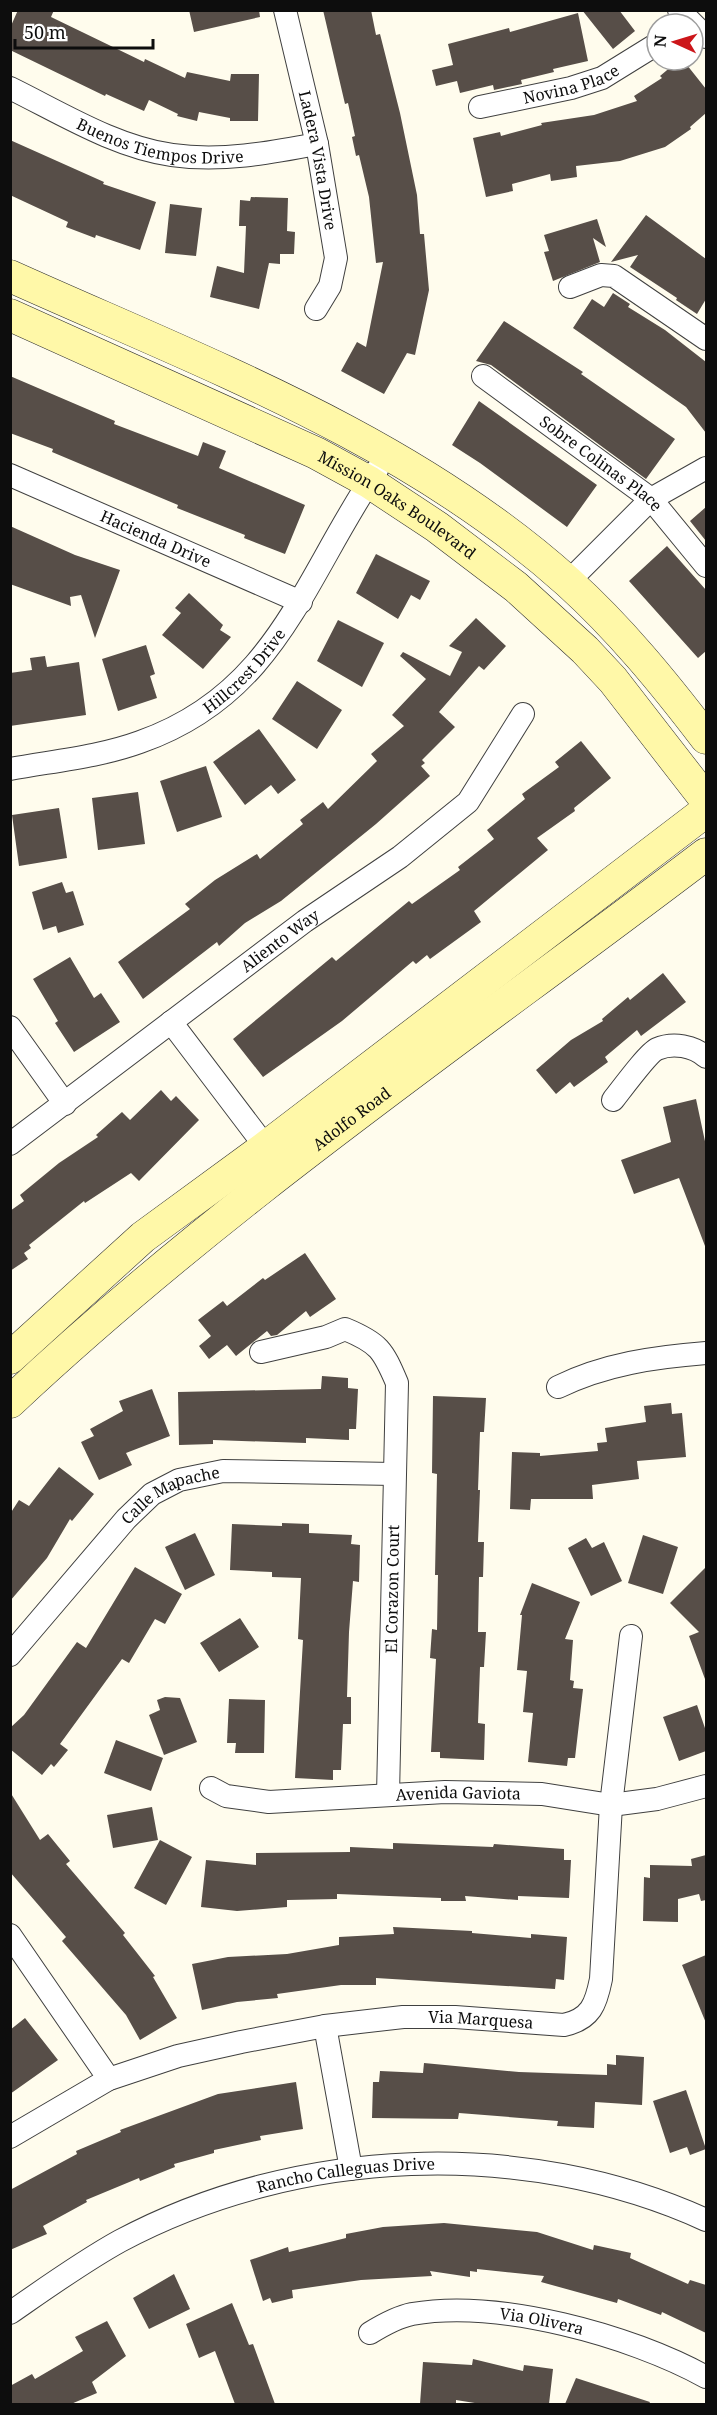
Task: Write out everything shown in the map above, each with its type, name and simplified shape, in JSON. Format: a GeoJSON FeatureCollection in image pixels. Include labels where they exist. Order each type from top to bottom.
{"type":"FeatureCollection","features":[{"type":"Feature","properties":{"kind":"main road"},"geometry":{"type":"LineString","coordinates":[[10,276],[321,416],[388,454],[453,495],[568,582],[662,680],[706,738]]}},
{"type":"Feature","properties":{"kind":"main road","name":"Mission Oaks Boulevard"},"geometry":{"type":"LineString","coordinates":[[10,315],[316,453],[369,482],[437,527],[516,587],[585,650],[613,680],[706,800]]}},
{"type":"Feature","properties":{"kind":"main road","name":"Adolfo Road"},"geometry":{"type":"LineString","coordinates":[[10,1402],[275,1159],[706,811]]}},
{"type":"Feature","properties":{"kind":"main road","name":"Adolfo Road"},"geometry":{"type":"LineString","coordinates":[[10,1358],[143,1237],[275,1159],[706,854]]}},
{"type":"Feature","properties":{"kind":"street","name":"Ladera Vista Drive"},"geometry":{"type":"LineString","coordinates":[[285,10],[318,144],[336,258],[330,285],[316,309]]}},
{"type":"Feature","properties":{"kind":"street","name":"Novina Place"},"geometry":{"type":"LineString","coordinates":[[480,107],[572,88],[602,78],[645,51]]}},
{"type":"Feature","properties":{"kind":"street","name":"Buenos Tiempos Drive"},"geometry":{"type":"LineString","coordinates":[[10,88],[119,140],[170,155],[209,158],[251,156],[318,144]]}},
{"type":"Feature","properties":{"kind":"street"},"geometry":{"type":"LineString","coordinates":[[570,286],[601,275],[614,276],[706,339]]}},
{"type":"Feature","properties":{"kind":"street","name":"Sobre Colinas Place"},"geometry":{"type":"LineString","coordinates":[[483,376],[651,499],[706,566]]}},
{"type":"Feature","properties":{"kind":"street","name":"Hillcrest Drive"},"geometry":{"type":"LineString","coordinates":[[10,769],[119,749],[175,728],[199,715],[221,699],[257,665],[301,602],[369,482],[388,454]]}},
{"type":"Feature","properties":{"kind":"street"},"geometry":{"type":"LineString","coordinates":[[568,582],[651,499],[706,468]]}},
{"type":"Feature","properties":{"kind":"street","name":"Hacienda Drive"},"geometry":{"type":"LineString","coordinates":[[10,475],[301,602]]}},
{"type":"Feature","properties":{"kind":"street","name":"Aliento Way"},"geometry":{"type":"LineString","coordinates":[[10,1144],[305,921],[400,857],[468,802],[523,714]]}},
{"type":"Feature","properties":{"kind":"street"},"geometry":{"type":"LineString","coordinates":[[171,1022],[275,1159]]}},
{"type":"Feature","properties":{"kind":"street"},"geometry":{"type":"LineString","coordinates":[[10,1027],[65,1104]]}},
{"type":"Feature","properties":{"kind":"street"},"geometry":{"type":"LineString","coordinates":[[613,1100],[655,1050],[676,1045],[698,1049],[706,1057]]}},
{"type":"Feature","properties":{"kind":"street","name":"El Corazon Court"},"geometry":{"type":"LineString","coordinates":[[261,1352],[315,1340],[345,1329],[372,1341],[389,1363],[397,1383],[387,1795]]}},
{"type":"Feature","properties":{"kind":"street"},"geometry":{"type":"LineString","coordinates":[[558,1387],[587,1373],[619,1365],[706,1353]]}},
{"type":"Feature","properties":{"kind":"street","name":"Calle Mapache"},"geometry":{"type":"LineString","coordinates":[[10,1655],[126,1519],[152,1494],[179,1480],[223,1471],[394,1474]]}},
{"type":"Feature","properties":{"kind":"street","name":"Via Marquesa"},"geometry":{"type":"LineString","coordinates":[[10,2137],[109,2079],[178,2056],[325,2026],[403,2017],[455,2017],[564,2025],[578,2022],[588,2015],[596,2002],[601,1979],[611,1806],[631,1636]]}},
{"type":"Feature","properties":{"kind":"street","name":"Avenida Gaviota"},"geometry":{"type":"LineString","coordinates":[[211,1788],[226,1796],[269,1802],[445,1792],[542,1794],[611,1806],[657,1799],[706,1786]]}},
{"type":"Feature","properties":{"kind":"street"},"geometry":{"type":"LineString","coordinates":[[10,1935],[109,2079]]}},
{"type":"Feature","properties":{"kind":"street"},"geometry":{"type":"LineString","coordinates":[[325,2026],[351,2169]]}},
{"type":"Feature","properties":{"kind":"street","name":"Rancho Calleguas Drive"},"geometry":{"type":"LineString","coordinates":[[10,2313],[75,2268],[120,2241],[184,2211],[301,2176],[351,2169],[423,2164],[533,2171],[626,2190],[706,2220]]}},
{"type":"Feature","properties":{"kind":"street","name":"Via Olivera"},"geometry":{"type":"LineString","coordinates":[[370,2333],[411,2314],[461,2311],[495,2313],[574,2326],[614,2336],[706,2377]]}},
{"type":"Feature","properties":{"kind":"building"},"geometry":{"type":"Polygon","coordinates":[[[18,10],[54,10],[51,17],[144,62],[145,59],[185,78],[187,72],[230,81],[231,74],[259,74],[258,121],[230,121],[230,118],[199,112],[197,121],[177,116],[178,114],[149,100],[144,111],[106,94],[105,96],[10,50],[10,28],[18,10]]]}},
{"type":"Feature","properties":{"kind":"building"},"geometry":{"type":"Polygon","coordinates":[[[189,10],[259,10],[260,17],[194,32],[189,10]]]}},
{"type":"Feature","properties":{"kind":"building"},"geometry":{"type":"Polygon","coordinates":[[[323,10],[371,10],[376,35],[380,34],[400,113],[417,195],[420,234],[424,234],[429,290],[415,355],[407,353],[384,394],[341,371],[357,342],[366,347],[383,262],[376,263],[369,197],[359,155],[356,156],[352,137],[355,136],[348,103],[345,104],[323,10]]]}},
{"type":"Feature","properties":{"kind":"building"},"geometry":{"type":"Polygon","coordinates":[[[582,10],[619,10],[635,31],[613,49],[582,10]]]}},
{"type":"Feature","properties":{"kind":"building"},"geometry":{"type":"Polygon","coordinates":[[[578,13],[588,61],[553,69],[554,72],[521,80],[522,84],[494,90],[493,85],[460,93],[457,81],[436,86],[432,70],[453,65],[448,44],[509,28],[510,32],[578,13]]]}},
{"type":"Feature","properties":{"kind":"building"},"geometry":{"type":"Polygon","coordinates":[[[665,72],[693,72],[706,89],[706,113],[690,127],[691,129],[665,147],[620,161],[576,166],[577,177],[551,181],[550,174],[512,184],[513,191],[486,197],[473,138],[500,132],[501,136],[542,125],[541,123],[594,115],[637,101],[634,96],[662,78],[660,76],[665,72]]]}},
{"type":"Feature","properties":{"kind":"building"},"geometry":{"type":"Polygon","coordinates":[[[10,140],[104,182],[103,184],[156,202],[140,250],[96,235],[95,238],[66,227],[68,222],[10,195],[10,140]]]}},
{"type":"Feature","properties":{"kind":"building"},"geometry":{"type":"Polygon","coordinates":[[[251,197],[288,198],[287,231],[295,232],[294,254],[280,254],[280,264],[269,263],[259,309],[210,297],[217,266],[244,273],[246,226],[239,226],[240,200],[250,201],[251,197]]]}},
{"type":"Feature","properties":{"kind":"building"},"geometry":{"type":"Polygon","coordinates":[[[170,204],[202,208],[196,256],[165,253],[170,204]]]}},
{"type":"Feature","properties":{"kind":"building"},"geometry":{"type":"Polygon","coordinates":[[[646,215],[706,259],[706,299],[697,314],[630,267],[638,255],[611,262],[646,215]]]}},
{"type":"Feature","properties":{"kind":"building"},"geometry":{"type":"Polygon","coordinates":[[[597,219],[606,247],[593,238],[600,262],[553,281],[544,252],[549,251],[544,235],[597,219]]]}},
{"type":"Feature","properties":{"kind":"building"},"geometry":{"type":"Polygon","coordinates":[[[613,293],[630,304],[628,307],[665,330],[706,362],[706,433],[686,407],[573,328],[592,299],[604,307],[613,293]]]}},
{"type":"Feature","properties":{"kind":"building"},"geometry":{"type":"Polygon","coordinates":[[[504,321],[583,372],[581,374],[675,439],[646,479],[491,365],[476,361],[504,321]]]}},
{"type":"Feature","properties":{"kind":"building"},"geometry":{"type":"Polygon","coordinates":[[[10,376],[115,421],[114,424],[198,456],[203,442],[226,451],[219,468],[305,505],[285,554],[244,538],[245,535],[177,508],[178,505],[52,452],[53,449],[10,433],[10,376]]]}},
{"type":"Feature","properties":{"kind":"building"},"geometry":{"type":"Polygon","coordinates":[[[479,401],[597,485],[567,527],[452,445],[479,401]]]}},
{"type":"Feature","properties":{"kind":"building"},"geometry":{"type":"Polygon","coordinates":[[[706,507],[706,541],[690,521],[706,507]]]}},
{"type":"Feature","properties":{"kind":"building"},"geometry":{"type":"Polygon","coordinates":[[[10,526],[75,555],[120,570],[95,638],[81,595],[70,597],[71,606],[10,584],[10,526]]]}},
{"type":"Feature","properties":{"kind":"building"},"geometry":{"type":"Polygon","coordinates":[[[667,546],[706,590],[706,651],[698,658],[629,581],[667,546]]]}},
{"type":"Feature","properties":{"kind":"building"},"geometry":{"type":"Polygon","coordinates":[[[376,554],[430,581],[420,600],[411,595],[398,619],[356,593],[376,554]]]}},
{"type":"Feature","properties":{"kind":"building"},"geometry":{"type":"Polygon","coordinates":[[[189,593],[223,625],[220,630],[231,637],[203,669],[162,635],[181,613],[175,608],[189,593]]]}},
{"type":"Feature","properties":{"kind":"building"},"geometry":{"type":"Polygon","coordinates":[[[476,618],[506,646],[484,670],[479,666],[439,712],[455,727],[422,760],[425,763],[421,766],[430,776],[376,824],[281,901],[245,923],[219,946],[217,942],[143,999],[118,962],[190,909],[185,904],[215,880],[257,854],[260,859],[303,824],[300,820],[323,802],[328,809],[377,761],[371,754],[404,726],[392,715],[426,679],[400,656],[403,652],[450,676],[462,652],[449,646],[476,618]]]}},
{"type":"Feature","properties":{"kind":"building"},"geometry":{"type":"Polygon","coordinates":[[[338,620],[384,643],[362,687],[317,661],[338,620]]]}},
{"type":"Feature","properties":{"kind":"building"},"geometry":{"type":"Polygon","coordinates":[[[146,645],[155,674],[150,676],[157,698],[118,711],[102,659],[146,645]]]}},
{"type":"Feature","properties":{"kind":"building"},"geometry":{"type":"Polygon","coordinates":[[[45,656],[47,667],[79,662],[86,715],[10,726],[10,673],[32,670],[30,658],[45,656]]]}},
{"type":"Feature","properties":{"kind":"building"},"geometry":{"type":"Polygon","coordinates":[[[297,681],[342,710],[317,749],[272,719],[297,681]]]}},
{"type":"Feature","properties":{"kind":"building"},"geometry":{"type":"Polygon","coordinates":[[[259,729],[296,780],[278,794],[271,785],[245,805],[213,762],[259,729]]]}},
{"type":"Feature","properties":{"kind":"building"},"geometry":{"type":"Polygon","coordinates":[[[581,741],[611,778],[574,808],[575,811],[537,838],[548,850],[474,911],[481,922],[430,959],[427,955],[416,964],[413,961],[342,1021],[263,1077],[233,1039],[332,957],[336,961],[409,901],[412,904],[460,870],[458,867],[494,839],[487,830],[525,799],[522,794],[559,767],[555,762],[581,741]]]}},
{"type":"Feature","properties":{"kind":"building"},"geometry":{"type":"Polygon","coordinates":[[[206,766],[222,817],[177,832],[160,781],[206,766]]]}},
{"type":"Feature","properties":{"kind":"building"},"geometry":{"type":"Polygon","coordinates":[[[138,792],[145,844],[98,850],[92,798],[138,792]]]}},
{"type":"Feature","properties":{"kind":"building"},"geometry":{"type":"Polygon","coordinates":[[[59,808],[67,858],[19,866],[12,815],[59,808]]]}},
{"type":"Feature","properties":{"kind":"building"},"geometry":{"type":"Polygon","coordinates":[[[62,882],[66,893],[73,891],[84,925],[58,933],[56,926],[43,930],[32,892],[62,882]]]}},
{"type":"Feature","properties":{"kind":"building"},"geometry":{"type":"Polygon","coordinates":[[[70,957],[94,998],[101,993],[120,1022],[74,1052],[55,1023],[58,1021],[33,979],[70,957]]]}},
{"type":"Feature","properties":{"kind":"building"},"geometry":{"type":"Polygon","coordinates":[[[663,973],[686,1002],[641,1036],[637,1030],[605,1057],[608,1062],[574,1087],[570,1082],[556,1094],[536,1070],[571,1040],[603,1021],[602,1019],[628,997],[630,1000],[663,973]]]}},
{"type":"Feature","properties":{"kind":"building"},"geometry":{"type":"Polygon","coordinates":[[[161,1090],[171,1101],[176,1096],[199,1120],[139,1181],[131,1173],[85,1203],[84,1201],[29,1245],[31,1248],[24,1253],[28,1259],[10,1271],[10,1211],[24,1201],[20,1195],[59,1163],[98,1137],[96,1135],[122,1112],[130,1120],[161,1090]]]}},
{"type":"Feature","properties":{"kind":"building"},"geometry":{"type":"Polygon","coordinates":[[[696,1099],[706,1146],[705,1246],[679,1178],[634,1194],[621,1160],[671,1142],[663,1107],[696,1099]]]}},
{"type":"Feature","properties":{"kind":"building"},"geometry":{"type":"Polygon","coordinates":[[[305,1253],[336,1299],[310,1317],[306,1311],[277,1335],[271,1336],[267,1331],[236,1356],[227,1345],[209,1359],[199,1346],[211,1336],[198,1320],[223,1301],[227,1306],[263,1278],[265,1280],[305,1253]]]}},
{"type":"Feature","properties":{"kind":"building"},"geometry":{"type":"Polygon","coordinates":[[[322,1376],[348,1378],[348,1388],[358,1389],[356,1429],[349,1429],[349,1440],[306,1438],[306,1443],[213,1440],[213,1444],[179,1445],[178,1392],[321,1389],[322,1376]]]}},
{"type":"Feature","properties":{"kind":"building"},"geometry":{"type":"Polygon","coordinates":[[[152,1389],[170,1436],[126,1453],[132,1465],[99,1480],[81,1442],[94,1436],[90,1429],[123,1411],[119,1401],[152,1389]]]}},
{"type":"Feature","properties":{"kind":"building"},"geometry":{"type":"Polygon","coordinates":[[[433,1396],[486,1398],[484,1432],[480,1432],[478,1490],[480,1490],[478,1542],[484,1542],[483,1577],[479,1577],[478,1632],[486,1632],[484,1667],[480,1667],[478,1723],[485,1724],[484,1760],[440,1758],[440,1752],[431,1752],[436,1659],[430,1658],[432,1629],[437,1630],[438,1575],[435,1575],[437,1474],[432,1473],[433,1396]]]}},
{"type":"Feature","properties":{"kind":"building"},"geometry":{"type":"Polygon","coordinates":[[[671,1403],[672,1414],[682,1413],[686,1457],[637,1461],[639,1479],[592,1485],[593,1499],[531,1499],[530,1510],[510,1509],[512,1452],[540,1453],[540,1456],[598,1451],[597,1443],[607,1442],[605,1428],[646,1422],[644,1406],[671,1403]]]}},
{"type":"Feature","properties":{"kind":"building"},"geometry":{"type":"Polygon","coordinates":[[[59,1467],[94,1494],[72,1521],[70,1519],[47,1558],[10,1601],[10,1514],[19,1500],[29,1506],[59,1467]]]}},
{"type":"Feature","properties":{"kind":"building"},"geometry":{"type":"Polygon","coordinates":[[[282,1523],[309,1524],[309,1533],[352,1535],[351,1544],[360,1545],[359,1582],[353,1581],[349,1632],[347,1697],[351,1697],[351,1724],[343,1724],[341,1770],[333,1770],[333,1780],[295,1778],[303,1640],[298,1639],[301,1578],[272,1577],[272,1572],[230,1570],[232,1524],[282,1526],[282,1523]]]}},
{"type":"Feature","properties":{"kind":"building"},"geometry":{"type":"Polygon","coordinates":[[[195,1533],[215,1575],[185,1590],[165,1547],[195,1533]]]}},
{"type":"Feature","properties":{"kind":"building"},"geometry":{"type":"Polygon","coordinates":[[[643,1535],[678,1547],[663,1594],[628,1583],[643,1535]]]}},
{"type":"Feature","properties":{"kind":"building"},"geometry":{"type":"Polygon","coordinates":[[[586,1538],[592,1548],[604,1542],[622,1581],[591,1596],[568,1548],[586,1538]]]}},
{"type":"Feature","properties":{"kind":"building"},"geometry":{"type":"Polygon","coordinates":[[[135,1567],[182,1594],[165,1624],[155,1619],[129,1663],[122,1659],[60,1744],[68,1750],[54,1767],[51,1764],[42,1775],[10,1749],[10,1728],[24,1715],[77,1642],[86,1648],[135,1567]]]}},
{"type":"Feature","properties":{"kind":"building"},"geometry":{"type":"Polygon","coordinates":[[[706,1567],[705,1679],[689,1636],[699,1632],[670,1603],[706,1567]]]}},
{"type":"Feature","properties":{"kind":"building"},"geometry":{"type":"Polygon","coordinates":[[[532,1583],[580,1602],[565,1639],[573,1640],[570,1680],[574,1681],[573,1688],[583,1689],[575,1758],[568,1758],[567,1766],[528,1762],[533,1713],[523,1712],[527,1671],[517,1670],[522,1615],[520,1615],[532,1583]]]}},
{"type":"Feature","properties":{"kind":"building"},"geometry":{"type":"Polygon","coordinates":[[[240,1618],[259,1647],[219,1672],[200,1643],[240,1618]]]}},
{"type":"Feature","properties":{"kind":"building"},"geometry":{"type":"Polygon","coordinates":[[[165,1697],[180,1698],[197,1742],[164,1755],[149,1715],[160,1710],[157,1700],[165,1697]]]}},
{"type":"Feature","properties":{"kind":"building"},"geometry":{"type":"Polygon","coordinates":[[[229,1699],[265,1700],[264,1753],[235,1753],[236,1743],[227,1743],[229,1699]]]}},
{"type":"Feature","properties":{"kind":"building"},"geometry":{"type":"Polygon","coordinates":[[[697,1705],[706,1731],[706,1751],[679,1761],[663,1717],[697,1705]]]}},
{"type":"Feature","properties":{"kind":"building"},"geometry":{"type":"Polygon","coordinates":[[[116,1740],[163,1758],[151,1791],[104,1773],[116,1740]]]}},
{"type":"Feature","properties":{"kind":"building"},"geometry":{"type":"Polygon","coordinates":[[[10,1792],[40,1840],[48,1834],[70,1861],[66,1864],[125,1933],[123,1935],[155,1976],[153,1977],[177,2018],[140,2040],[126,2015],[62,1941],[66,1937],[10,1872],[10,1792]]]}},
{"type":"Feature","properties":{"kind":"building"},"geometry":{"type":"Polygon","coordinates":[[[152,1807],[158,1840],[113,1848],[107,1815],[152,1807]]]}},
{"type":"Feature","properties":{"kind":"building"},"geometry":{"type":"Polygon","coordinates":[[[160,1840],[192,1857],[166,1905],[134,1888],[160,1840]]]}},
{"type":"Feature","properties":{"kind":"building"},"geometry":{"type":"Polygon","coordinates":[[[393,1843],[493,1847],[494,1844],[564,1849],[564,1860],[571,1860],[569,1898],[518,1896],[518,1900],[465,1896],[466,1901],[441,1901],[441,1898],[337,1894],[337,1899],[287,1900],[287,1907],[237,1911],[201,1907],[206,1860],[256,1865],[256,1853],[350,1852],[350,1847],[393,1849],[393,1843]]]}},
{"type":"Feature","properties":{"kind":"building"},"geometry":{"type":"Polygon","coordinates":[[[706,1855],[706,1900],[701,1901],[699,1894],[678,1899],[678,1922],[643,1921],[644,1877],[650,1878],[650,1865],[692,1866],[691,1859],[706,1855]]]}},
{"type":"Feature","properties":{"kind":"building"},"geometry":{"type":"Polygon","coordinates":[[[393,1927],[472,1931],[472,1933],[531,1938],[531,1934],[567,1937],[564,1980],[556,1979],[555,1989],[376,1978],[376,1985],[341,1985],[277,1994],[278,1998],[237,2002],[202,2010],[192,1964],[228,1957],[287,1954],[339,1945],[339,1937],[394,1934],[393,1927]]]}},
{"type":"Feature","properties":{"kind":"building"},"geometry":{"type":"Polygon","coordinates":[[[706,1955],[706,2023],[682,1965],[706,1955]]]}},
{"type":"Feature","properties":{"kind":"building"},"geometry":{"type":"Polygon","coordinates":[[[25,2018],[58,2060],[10,2094],[10,2030],[25,2018]]]}},
{"type":"Feature","properties":{"kind":"building"},"geometry":{"type":"Polygon","coordinates":[[[616,2055],[644,2057],[642,2105],[595,2102],[594,2128],[557,2126],[558,2121],[459,2113],[458,2119],[372,2118],[373,2082],[379,2082],[380,2071],[423,2073],[424,2063],[519,2072],[607,2075],[607,2064],[616,2065],[616,2055]]]}},
{"type":"Feature","properties":{"kind":"building"},"geometry":{"type":"Polygon","coordinates":[[[296,2082],[303,2129],[260,2136],[261,2140],[214,2150],[214,2153],[174,2164],[175,2167],[140,2181],[139,2178],[86,2200],[87,2202],[43,2226],[47,2234],[10,2250],[10,2190],[77,2154],[76,2151],[121,2132],[120,2130],[218,2094],[296,2082]]]}},
{"type":"Feature","properties":{"kind":"building"},"geometry":{"type":"Polygon","coordinates":[[[686,2090],[706,2149],[690,2155],[687,2147],[670,2153],[653,2101],[686,2090]]]}},
{"type":"Feature","properties":{"kind":"building"},"geometry":{"type":"Polygon","coordinates":[[[444,2223],[537,2232],[593,2250],[594,2245],[631,2253],[630,2258],[688,2284],[690,2280],[706,2285],[706,2333],[662,2312],[661,2315],[618,2299],[617,2303],[541,2282],[544,2276],[477,2269],[477,2272],[470,2271],[470,2277],[430,2271],[432,2276],[361,2280],[292,2290],[293,2298],[272,2303],[270,2298],[263,2301],[250,2260],[288,2247],[289,2252],[346,2238],[346,2234],[383,2227],[444,2223]]]}},
{"type":"Feature","properties":{"kind":"building"},"geometry":{"type":"Polygon","coordinates":[[[174,2274],[190,2309],[149,2329],[133,2298],[174,2274]]]}},
{"type":"Feature","properties":{"kind":"building"},"geometry":{"type":"Polygon","coordinates":[[[232,2303],[249,2345],[253,2344],[275,2404],[235,2404],[215,2351],[199,2358],[186,2324],[232,2303]]]}},
{"type":"Feature","properties":{"kind":"building"},"geometry":{"type":"Polygon","coordinates":[[[107,2321],[126,2356],[92,2382],[97,2393],[71,2404],[10,2404],[10,2386],[32,2374],[35,2379],[83,2351],[75,2337],[107,2321]]]}},
{"type":"Feature","properties":{"kind":"building"},"geometry":{"type":"Polygon","coordinates":[[[473,2359],[523,2371],[524,2365],[553,2369],[549,2404],[481,2404],[456,2400],[456,2404],[420,2404],[423,2362],[472,2365],[473,2359]]]}},
{"type":"Feature","properties":{"kind":"building"},"geometry":{"type":"Polygon","coordinates":[[[576,2378],[650,2402],[649,2404],[565,2404],[576,2378]]]}}]}
